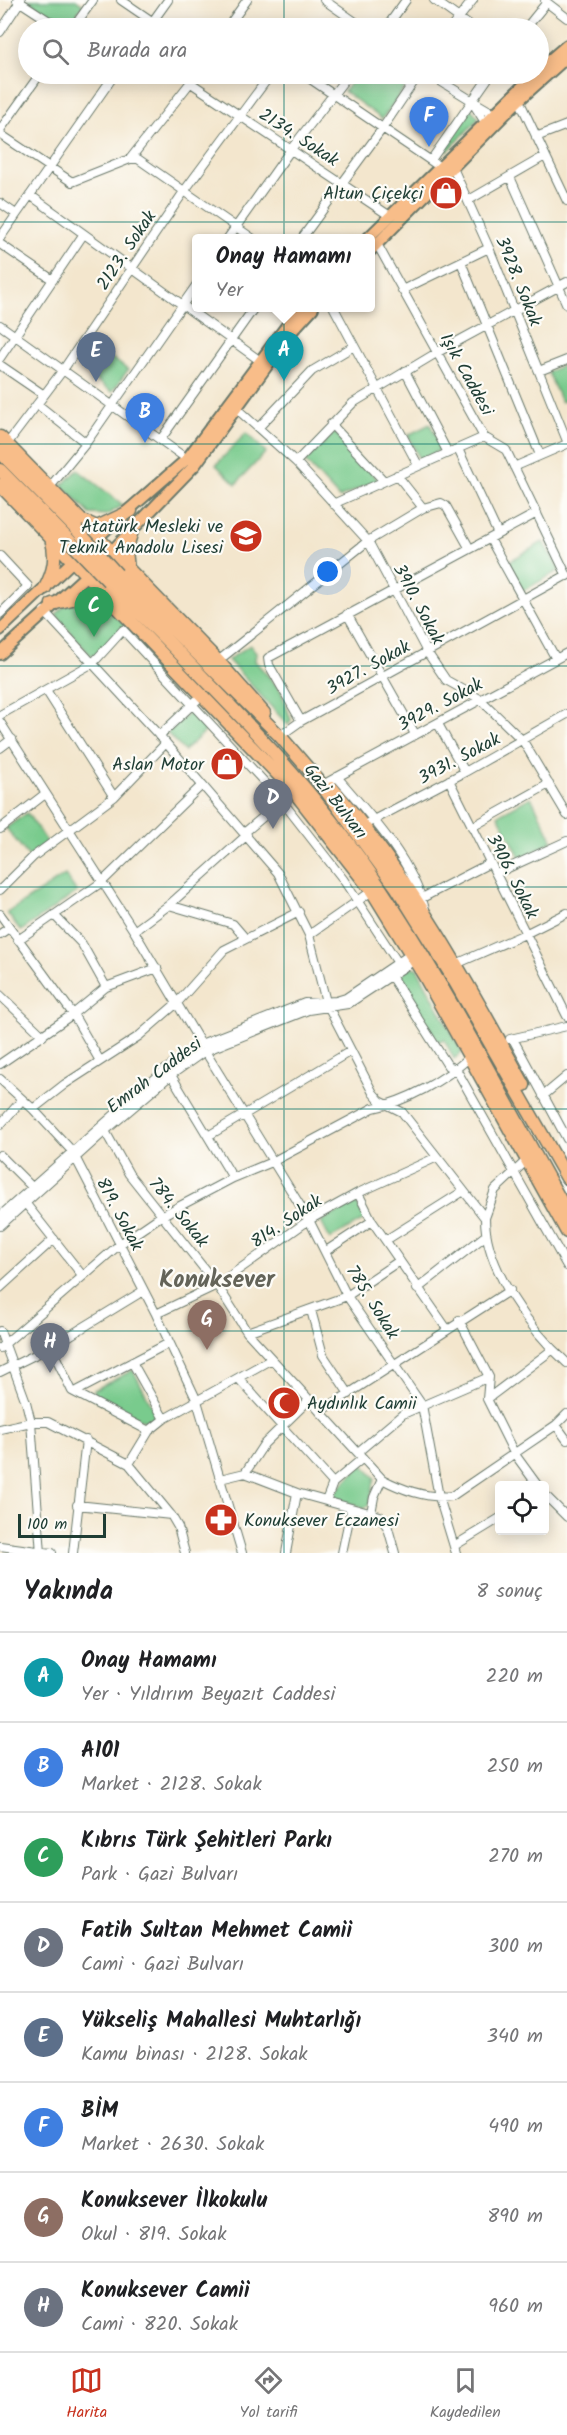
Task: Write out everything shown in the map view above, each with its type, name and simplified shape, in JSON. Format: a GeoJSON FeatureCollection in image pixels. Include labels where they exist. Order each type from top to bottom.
{"type":"FeatureCollection","features":[{"type":"Feature","properties":{"kind":"highway"},"geometry":{"type":"LineString","coordinates":[[2,444],[99,536],[112,552],[118,575],[218,661],[254,699],[280,736]]}},
{"type":"Feature","properties":{"kind":"highway","name":"Gazi Bulvarı"},"geometry":{"type":"LineString","coordinates":[[2,444],[72,535]]}},
{"type":"Feature","properties":{"kind":"highway","name":"Gazi Bulvarı"},"geometry":{"type":"LineString","coordinates":[[0,470],[118,575],[280,736],[300,759],[390,879],[427,935],[567,1178]]}},
{"type":"Feature","properties":{"kind":"highway"},"geometry":{"type":"LineString","coordinates":[[0,485],[112,602],[198,699],[292,789],[372,891],[413,957],[567,1232]]}},
{"type":"Feature","properties":{"kind":"highway"},"geometry":{"type":"LineString","coordinates":[[77,516],[97,527],[131,511]]}},
{"type":"Feature","properties":{"kind":"highway"},"geometry":{"type":"LineString","coordinates":[[118,575],[134,525]]}},
{"type":"Feature","properties":{"kind":"highway"},"geometry":{"type":"LineString","coordinates":[[45,588],[53,572],[55,553],[51,537]]}},
{"type":"Feature","properties":{"kind":"highway","name":"Gazi Bulvarı"},"geometry":{"type":"LineString","coordinates":[[118,575],[279,757],[381,888],[481,1056],[567,1212]]}},
{"type":"Feature","properties":{"kind":"highway"},"geometry":{"type":"LineString","coordinates":[[48,608],[88,595],[101,596],[112,602]]}},
{"type":"Feature","properties":{"kind":"highway"},"geometry":{"type":"LineString","coordinates":[[198,699],[279,757]]}},
{"type":"Feature","properties":{"kind":"highway"},"geometry":{"type":"LineString","coordinates":[[300,759],[332,780],[369,822],[456,964],[567,1162]]}},
{"type":"Feature","properties":{"kind":"main road"},"geometry":{"type":"LineString","coordinates":[[549,60],[567,45]]}},
{"type":"Feature","properties":{"kind":"main road"},"geometry":{"type":"LineString","coordinates":[[549,73],[567,57]]}},
{"type":"Feature","properties":{"kind":"main road"},"geometry":{"type":"LineString","coordinates":[[375,241],[453,168],[490,121],[524,84]]}},
{"type":"Feature","properties":{"kind":"main road"},"geometry":{"type":"LineString","coordinates":[[375,239],[390,216],[436,164],[537,84]]}},
{"type":"Feature","properties":{"kind":"main road"},"geometry":{"type":"LineString","coordinates":[[0,630],[99,536],[131,511],[187,459],[297,312]]}},
{"type":"Feature","properties":{"kind":"main road"},"geometry":{"type":"LineString","coordinates":[[0,654],[112,552],[134,525],[195,465],[293,330],[309,312]]}},
{"type":"Feature","properties":{"kind":"street"},"geometry":{"type":"LineString","coordinates":[[80,18],[93,0]]}},
{"type":"Feature","properties":{"kind":"street"},"geometry":{"type":"LineString","coordinates":[[121,0],[142,18]]}},
{"type":"Feature","properties":{"kind":"street"},"geometry":{"type":"LineString","coordinates":[[155,18],[168,0]]}},
{"type":"Feature","properties":{"kind":"street"},"geometry":{"type":"LineString","coordinates":[[235,18],[247,0]]}},
{"type":"Feature","properties":{"kind":"street"},"geometry":{"type":"LineString","coordinates":[[393,18],[405,0]]}},
{"type":"Feature","properties":{"kind":"street"},"geometry":{"type":"LineString","coordinates":[[434,0],[459,18],[473,0]]}},
{"type":"Feature","properties":{"kind":"street"},"geometry":{"type":"LineString","coordinates":[[0,32],[19,1],[45,18]]}},
{"type":"Feature","properties":{"kind":"street"},"geometry":{"type":"LineString","coordinates":[[327,1],[350,18]]}},
{"type":"Feature","properties":{"kind":"street"},"geometry":{"type":"LineString","coordinates":[[533,18],[545,1],[567,18]]}},
{"type":"Feature","properties":{"kind":"street"},"geometry":{"type":"LineString","coordinates":[[33,84],[0,132],[48,168],[72,182],[129,159],[138,159],[246,234]]}},
{"type":"Feature","properties":{"kind":"street"},"geometry":{"type":"LineString","coordinates":[[0,237],[108,84]]}},
{"type":"Feature","properties":{"kind":"street"},"geometry":{"type":"LineString","coordinates":[[129,159],[190,84]]}},
{"type":"Feature","properties":{"kind":"street","name":"2134. Sokak"},"geometry":{"type":"LineString","coordinates":[[192,84],[292,148],[390,216]]}},
{"type":"Feature","properties":{"kind":"street","name":"2123. Sokak"},"geometry":{"type":"LineString","coordinates":[[2,444],[63,370],[185,190],[264,84]]}},
{"type":"Feature","properties":{"kind":"street"},"geometry":{"type":"LineString","coordinates":[[318,84],[436,164],[471,100],[483,84]]}},
{"type":"Feature","properties":{"kind":"street"},"geometry":{"type":"LineString","coordinates":[[231,234],[341,84]]}},
{"type":"Feature","properties":{"kind":"street"},"geometry":{"type":"LineString","coordinates":[[305,234],[382,129],[411,84]]}},
{"type":"Feature","properties":{"kind":"street"},"geometry":{"type":"LineString","coordinates":[[445,84],[488,110],[490,121]]}},
{"type":"Feature","properties":{"kind":"street"},"geometry":{"type":"LineString","coordinates":[[519,100],[567,201]]}},
{"type":"Feature","properties":{"kind":"street"},"geometry":{"type":"LineString","coordinates":[[536,137],[567,126]]}},
{"type":"Feature","properties":{"kind":"street"},"geometry":{"type":"LineString","coordinates":[[469,200],[545,156]]}},
{"type":"Feature","properties":{"kind":"street","name":"3928. Sokak"},"geometry":{"type":"LineString","coordinates":[[453,168],[515,309],[567,442]]}},
{"type":"Feature","properties":{"kind":"street"},"geometry":{"type":"LineString","coordinates":[[510,177],[567,305]]}},
{"type":"Feature","properties":{"kind":"street"},"geometry":{"type":"LineString","coordinates":[[30,195],[259,360]]}},
{"type":"Feature","properties":{"kind":"street"},"geometry":{"type":"LineString","coordinates":[[0,202],[16,214]]}},
{"type":"Feature","properties":{"kind":"street"},"geometry":{"type":"LineString","coordinates":[[0,358],[83,235]]}},
{"type":"Feature","properties":{"kind":"street"},"geometry":{"type":"LineString","coordinates":[[0,244],[53,280]]}},
{"type":"Feature","properties":{"kind":"street"},"geometry":{"type":"LineString","coordinates":[[402,290],[489,248]]}},
{"type":"Feature","properties":{"kind":"street","name":"Işık Caddesi"},"geometry":{"type":"LineString","coordinates":[[375,249],[438,352],[484,437],[506,450],[564,565],[567,576]]}},
{"type":"Feature","properties":{"kind":"street"},"geometry":{"type":"LineString","coordinates":[[461,262],[540,455]]}},
{"type":"Feature","properties":{"kind":"street"},"geometry":{"type":"LineString","coordinates":[[296,462],[353,403],[438,352],[567,282]]}},
{"type":"Feature","properties":{"kind":"street"},"geometry":{"type":"LineString","coordinates":[[49,488],[86,443],[192,291]]}},
{"type":"Feature","properties":{"kind":"street"},"geometry":{"type":"LineString","coordinates":[[161,438],[251,312]]}},
{"type":"Feature","properties":{"kind":"street"},"geometry":{"type":"LineString","coordinates":[[335,312],[418,465]]}},
{"type":"Feature","properties":{"kind":"street"},"geometry":{"type":"LineString","coordinates":[[0,325],[161,438],[187,459]]}},
{"type":"Feature","properties":{"kind":"street"},"geometry":{"type":"LineString","coordinates":[[259,427],[312,371],[354,346]]}},
{"type":"Feature","properties":{"kind":"street"},"geometry":{"type":"LineString","coordinates":[[539,371],[567,360]]}},
{"type":"Feature","properties":{"kind":"street"},"geometry":{"type":"LineString","coordinates":[[0,365],[44,395]]}},
{"type":"Feature","properties":{"kind":"street"},"geometry":{"type":"LineString","coordinates":[[405,371],[448,453]]}},
{"type":"Feature","properties":{"kind":"street"},"geometry":{"type":"LineString","coordinates":[[37,404],[86,443]]}},
{"type":"Feature","properties":{"kind":"street","name":"3910. Sokak"},"geometry":{"type":"LineString","coordinates":[[237,410],[296,462],[368,541],[427,652],[446,680],[480,699],[523,741],[567,815]]}},
{"type":"Feature","properties":{"kind":"street"},"geometry":{"type":"LineString","coordinates":[[331,424],[384,481]]}},
{"type":"Feature","properties":{"kind":"street"},"geometry":{"type":"LineString","coordinates":[[333,504],[484,437]]}},
{"type":"Feature","properties":{"kind":"street"},"geometry":{"type":"LineString","coordinates":[[514,466],[567,442]]}},
{"type":"Feature","properties":{"kind":"street"},"geometry":{"type":"LineString","coordinates":[[458,449],[498,534]]}},
{"type":"Feature","properties":{"kind":"street"},"geometry":{"type":"LineString","coordinates":[[397,476],[423,508]]}},
{"type":"Feature","properties":{"kind":"street"},"geometry":{"type":"LineString","coordinates":[[218,661],[368,541],[423,508],[441,503],[446,506],[470,549]]}},
{"type":"Feature","properties":{"kind":"street"},"geometry":{"type":"LineString","coordinates":[[301,721],[269,665],[268,658],[537,513]]}},
{"type":"Feature","properties":{"kind":"street"},"geometry":{"type":"LineString","coordinates":[[489,539],[556,659]]}},
{"type":"Feature","properties":{"kind":"street"},"geometry":{"type":"LineString","coordinates":[[0,556],[28,586],[0,614]]}},
{"type":"Feature","properties":{"kind":"street","name":"3927. Sokak"},"geometry":{"type":"LineString","coordinates":[[280,736],[301,721],[567,576]]}},
{"type":"Feature","properties":{"kind":"street"},"geometry":{"type":"LineString","coordinates":[[48,608],[93,663],[166,743],[278,873],[309,935],[327,1005],[349,1052],[373,1094],[380,1101],[402,1112],[435,1158],[485,1218]]}},
{"type":"Feature","properties":{"kind":"street"},"geometry":{"type":"LineString","coordinates":[[347,614],[415,734]]}},
{"type":"Feature","properties":{"kind":"street"},"geometry":{"type":"LineString","coordinates":[[0,715],[93,663],[123,630],[198,699],[282,801],[358,901],[398,963]]}},
{"type":"Feature","properties":{"kind":"street","name":"3929. Sokak"},"geometry":{"type":"LineString","coordinates":[[332,780],[567,653]]}},
{"type":"Feature","properties":{"kind":"street"},"geometry":{"type":"LineString","coordinates":[[46,690],[114,797]]}},
{"type":"Feature","properties":{"kind":"street"},"geometry":{"type":"LineString","coordinates":[[159,736],[198,699]]}},
{"type":"Feature","properties":{"kind":"street","name":"3931. Sokak"},"geometry":{"type":"LineString","coordinates":[[369,822],[523,741],[567,714]]}},
{"type":"Feature","properties":{"kind":"street","name":"785. Sokak"},"geometry":{"type":"LineString","coordinates":[[0,722],[134,931],[309,1220],[347,1296],[422,1405],[439,1497],[455,1549]]}},
{"type":"Feature","properties":{"kind":"street"},"geometry":{"type":"LineString","coordinates":[[438,724],[465,772]]}},
{"type":"Feature","properties":{"kind":"street"},"geometry":{"type":"LineString","coordinates":[[0,748],[12,739]]}},
{"type":"Feature","properties":{"kind":"street"},"geometry":{"type":"LineString","coordinates":[[0,890],[34,856],[114,797],[166,743]]}},
{"type":"Feature","properties":{"kind":"street","name":"3906. Sokak"},"geometry":{"type":"LineString","coordinates":[[449,780],[567,1016]]}},
{"type":"Feature","properties":{"kind":"street"},"geometry":{"type":"LineString","coordinates":[[472,827],[549,784]]}},
{"type":"Feature","properties":{"kind":"street"},"geometry":{"type":"LineString","coordinates":[[18,940],[102,882],[202,785]]}},
{"type":"Feature","properties":{"kind":"street"},"geometry":{"type":"LineString","coordinates":[[134,931],[169,905],[282,801],[292,789]]}},
{"type":"Feature","properties":{"kind":"street"},"geometry":{"type":"LineString","coordinates":[[0,829],[45,794]]}},
{"type":"Feature","properties":{"kind":"street"},"geometry":{"type":"LineString","coordinates":[[369,822],[418,883],[427,916]]}},
{"type":"Feature","properties":{"kind":"street"},"geometry":{"type":"LineString","coordinates":[[496,873],[567,841]]}},
{"type":"Feature","properties":{"kind":"street"},"geometry":{"type":"LineString","coordinates":[[422,898],[490,863]]}},
{"type":"Feature","properties":{"kind":"street"},"geometry":{"type":"LineString","coordinates":[[309,935],[372,891]]}},
{"type":"Feature","properties":{"kind":"street"},"geometry":{"type":"LineString","coordinates":[[169,905],[233,924],[245,938]]}},
{"type":"Feature","properties":{"kind":"street"},"geometry":{"type":"LineString","coordinates":[[33,1108],[100,1061],[119,1051],[177,1003],[224,950],[299,912]]}},
{"type":"Feature","properties":{"kind":"street"},"geometry":{"type":"LineString","coordinates":[[0,914],[74,1014],[100,1061]]}},
{"type":"Feature","properties":{"kind":"street"},"geometry":{"type":"LineString","coordinates":[[54,915],[82,944],[106,987]]}},
{"type":"Feature","properties":{"kind":"street"},"geometry":{"type":"LineString","coordinates":[[456,964],[566,917]]}},
{"type":"Feature","properties":{"kind":"street"},"geometry":{"type":"LineString","coordinates":[[0,934],[9,928]]}},
{"type":"Feature","properties":{"kind":"street","name":"Emrah Caddesi"},"geometry":{"type":"LineString","coordinates":[[0,1216],[166,1069],[203,1048],[346,998],[398,963],[413,957]]}},
{"type":"Feature","properties":{"kind":"street","name":"Emrah Caddesi"},"geometry":{"type":"LineString","coordinates":[[327,1005],[348,1004],[391,976],[413,957]]}},
{"type":"Feature","properties":{"kind":"street"},"geometry":{"type":"LineString","coordinates":[[0,1064],[74,1014],[106,987],[156,968]]}},
{"type":"Feature","properties":{"kind":"street"},"geometry":{"type":"LineString","coordinates":[[391,976],[448,1066],[456,1069],[567,1266]]}},
{"type":"Feature","properties":{"kind":"street"},"geometry":{"type":"LineString","coordinates":[[0,995],[43,1036]]}},
{"type":"Feature","properties":{"kind":"street"},"geometry":{"type":"LineString","coordinates":[[500,1040],[567,1026]]}},
{"type":"Feature","properties":{"kind":"street"},"geometry":{"type":"LineString","coordinates":[[513,1039],[567,1139]]}},
{"type":"Feature","properties":{"kind":"street","name":"Emrah Caddesi"},"geometry":{"type":"LineString","coordinates":[[0,1226],[105,1131],[203,1048]]}},
{"type":"Feature","properties":{"kind":"street"},"geometry":{"type":"LineString","coordinates":[[208,1136],[349,1052]]}},
{"type":"Feature","properties":{"kind":"street"},"geometry":{"type":"LineString","coordinates":[[2,1346],[82,1275],[120,1244],[161,1216],[233,1178],[272,1162],[373,1108],[390,1105],[456,1069],[469,1058]]}},
{"type":"Feature","properties":{"kind":"street"},"geometry":{"type":"LineString","coordinates":[[171,1075],[233,1178]]}},
{"type":"Feature","properties":{"kind":"street"},"geometry":{"type":"LineString","coordinates":[[543,1096],[567,1076]]}},
{"type":"Feature","properties":{"kind":"street","name":"819. Sokak"},"geometry":{"type":"LineString","coordinates":[[0,1079],[33,1108],[72,1151],[156,1314],[197,1401],[242,1553]]}},
{"type":"Feature","properties":{"kind":"street"},"geometry":{"type":"LineString","coordinates":[[0,1125],[22,1100]]}},
{"type":"Feature","properties":{"kind":"street","name":"784. Sokak"},"geometry":{"type":"LineString","coordinates":[[105,1131],[129,1174],[217,1286],[247,1332],[270,1360],[382,1479],[403,1490],[439,1497]]}},
{"type":"Feature","properties":{"kind":"street"},"geometry":{"type":"LineString","coordinates":[[0,1155],[33,1188]]}},
{"type":"Feature","properties":{"kind":"street","name":"814. Sokak"},"geometry":{"type":"LineString","coordinates":[[156,1314],[217,1286],[309,1220],[358,1193],[435,1158]]}},
{"type":"Feature","properties":{"kind":"street"},"geometry":{"type":"LineString","coordinates":[[527,1160],[495,1190],[485,1218],[485,1236],[496,1267],[538,1334],[567,1363]]}},
{"type":"Feature","properties":{"kind":"street"},"geometry":{"type":"LineString","coordinates":[[386,1240],[462,1192]]}},
{"type":"Feature","properties":{"kind":"street"},"geometry":{"type":"LineString","coordinates":[[358,1193],[372,1221],[417,1289],[447,1329]]}},
{"type":"Feature","properties":{"kind":"street"},"geometry":{"type":"LineString","coordinates":[[26,1204],[82,1275]]}},
{"type":"Feature","properties":{"kind":"street"},"geometry":{"type":"LineString","coordinates":[[326,1251],[372,1221]]}},
{"type":"Feature","properties":{"kind":"street"},"geometry":{"type":"LineString","coordinates":[[417,1289],[485,1236]]}},
{"type":"Feature","properties":{"kind":"street"},"geometry":{"type":"LineString","coordinates":[[0,1288],[54,1239]]}},
{"type":"Feature","properties":{"kind":"street"},"geometry":{"type":"LineString","coordinates":[[247,1332],[347,1296],[399,1261]]}},
{"type":"Feature","properties":{"kind":"street"},"geometry":{"type":"LineString","coordinates":[[320,1412],[395,1365],[459,1320],[510,1290]]}},
{"type":"Feature","properties":{"kind":"street"},"geometry":{"type":"LineString","coordinates":[[0,1372],[51,1347],[143,1291]]}},
{"type":"Feature","properties":{"kind":"street"},"geometry":{"type":"LineString","coordinates":[[311,1310],[323,1355],[349,1394]]}},
{"type":"Feature","properties":{"kind":"street"},"geometry":{"type":"LineString","coordinates":[[459,1320],[489,1377],[487,1399],[514,1453],[535,1481]]}},
{"type":"Feature","properties":{"kind":"street"},"geometry":{"type":"LineString","coordinates":[[0,1331],[2,1346],[14,1367],[31,1422],[41,1552]]}},
{"type":"Feature","properties":{"kind":"street"},"geometry":{"type":"LineString","coordinates":[[75,1392],[169,1343]]}},
{"type":"Feature","properties":{"kind":"street"},"geometry":{"type":"LineString","coordinates":[[51,1347],[75,1392],[149,1431]]}},
{"type":"Feature","properties":{"kind":"street"},"geometry":{"type":"LineString","coordinates":[[487,1399],[552,1350]]}},
{"type":"Feature","properties":{"kind":"street"},"geometry":{"type":"LineString","coordinates":[[129,1464],[149,1431],[164,1419],[270,1360]]}},
{"type":"Feature","properties":{"kind":"street"},"geometry":{"type":"LineString","coordinates":[[132,1362],[164,1419]]}},
{"type":"Feature","properties":{"kind":"street"},"geometry":{"type":"LineString","coordinates":[[326,1501],[333,1483],[361,1455],[383,1428],[422,1405],[489,1377]]}},
{"type":"Feature","properties":{"kind":"street"},"geometry":{"type":"LineString","coordinates":[[238,1379],[333,1483]]}},
{"type":"Feature","properties":{"kind":"street"},"geometry":{"type":"LineString","coordinates":[[245,1473],[264,1444],[309,1400]]}},
{"type":"Feature","properties":{"kind":"street"},"geometry":{"type":"LineString","coordinates":[[439,1497],[452,1496],[556,1425],[567,1414]]}},
{"type":"Feature","properties":{"kind":"street"},"geometry":{"type":"LineString","coordinates":[[0,1429],[31,1422],[48,1422],[129,1464],[171,1515],[178,1527],[186,1553]]}},
{"type":"Feature","properties":{"kind":"street"},"geometry":{"type":"LineString","coordinates":[[556,1425],[567,1440]]}},
{"type":"Feature","properties":{"kind":"street"},"geometry":{"type":"LineString","coordinates":[[73,1553],[86,1440]]}},
{"type":"Feature","properties":{"kind":"street"},"geometry":{"type":"LineString","coordinates":[[220,1479],[245,1473],[297,1493],[351,1510],[380,1516],[388,1528],[395,1553]]}},
{"type":"Feature","properties":{"kind":"street"},"geometry":{"type":"LineString","coordinates":[[371,1513],[374,1497],[382,1479]]}},
{"type":"Feature","properties":{"kind":"street"},"geometry":{"type":"LineString","coordinates":[[286,1553],[297,1493]]}},
{"type":"Feature","properties":{"kind":"street"},"geometry":{"type":"LineString","coordinates":[[549,1499],[567,1517]]}},
{"type":"Feature","properties":{"kind":"street"},"geometry":{"type":"LineString","coordinates":[[77,1505],[171,1515]]}},
{"type":"Feature","properties":{"kind":"street"},"geometry":{"type":"LineString","coordinates":[[342,1553],[351,1510]]}},
{"type":"Feature","properties":{"kind":"street"},"geometry":{"type":"LineString","coordinates":[[455,1549],[495,1521]]}},
{"type":"Feature","properties":{"kind":"street"},"geometry":{"type":"LineString","coordinates":[[0,1546],[52,1553]]}},
{"type":"Feature","properties":{"kind":"green space"},"geometry":{"type":"Polygon","coordinates":[[[28,0],[76,0],[83,5],[74,18],[55,18],[28,0]]]}},
{"type":"Feature","properties":{"kind":"green space"},"geometry":{"type":"Polygon","coordinates":[[[349,84],[408,84],[382,119],[344,91],[349,84]]]}},
{"type":"Feature","properties":{"kind":"green space"},"geometry":{"type":"Polygon","coordinates":[[[470,108],[479,118],[448,151],[444,147],[470,108]]]}},
{"type":"Feature","properties":{"kind":"green space"},"geometry":{"type":"Polygon","coordinates":[[[109,356],[128,370],[112,392],[93,378],[109,356]]]}},
{"type":"Feature","properties":{"kind":"green space"},"geometry":{"type":"Polygon","coordinates":[[[567,363],[567,400],[561,402],[548,372],[567,363]]]}},
{"type":"Feature","properties":{"kind":"green space"},"geometry":{"type":"Polygon","coordinates":[[[430,424],[442,449],[420,460],[408,435],[430,424]]]}},
{"type":"Feature","properties":{"kind":"green space"},"geometry":{"type":"Polygon","coordinates":[[[335,432],[378,480],[339,498],[305,461],[335,432]]]}},
{"type":"Feature","properties":{"kind":"green space"},"geometry":{"type":"Polygon","coordinates":[[[246,433],[266,452],[236,484],[216,465],[246,433]]]}},
{"type":"Feature","properties":{"kind":"green space"},"geometry":{"type":"Polygon","coordinates":[[[78,470],[123,505],[107,515],[90,514],[62,485],[78,470]]]}},
{"type":"Feature","properties":{"kind":"green space"},"geometry":{"type":"Polygon","coordinates":[[[543,542],[560,570],[523,591],[508,562],[543,542]]]}},
{"type":"Feature","properties":{"kind":"green space"},"geometry":{"type":"Polygon","coordinates":[[[80,600],[99,600],[125,625],[99,654],[91,656],[56,615],[63,607],[80,600]]]}},
{"type":"Feature","properties":{"kind":"green space"},"geometry":{"type":"Polygon","coordinates":[[[250,645],[256,653],[255,661],[281,691],[291,720],[288,725],[228,660],[250,645]]]}},
{"type":"Feature","properties":{"kind":"green space"},"geometry":{"type":"Polygon","coordinates":[[[191,711],[208,729],[184,751],[167,733],[191,711]]]}},
{"type":"Feature","properties":{"kind":"green space"},"geometry":{"type":"Polygon","coordinates":[[[531,797],[553,841],[521,859],[498,815],[531,797]]]}},
{"type":"Feature","properties":{"kind":"green space"},"geometry":{"type":"Polygon","coordinates":[[[27,813],[47,842],[29,857],[6,828],[27,813]]]}},
{"type":"Feature","properties":{"kind":"green space"},"geometry":{"type":"Polygon","coordinates":[[[65,875],[77,892],[21,931],[7,913],[65,875]]]}},
{"type":"Feature","properties":{"kind":"green space"},"geometry":{"type":"Polygon","coordinates":[[[409,967],[417,968],[462,1052],[454,1059],[444,1039],[438,1042],[398,978],[409,967]]]}},
{"type":"Feature","properties":{"kind":"green space"},"geometry":{"type":"Polygon","coordinates":[[[356,1202],[366,1219],[330,1239],[321,1222],[356,1202]]]}},
{"type":"Feature","properties":{"kind":"green space"},"geometry":{"type":"Polygon","coordinates":[[[133,1370],[159,1419],[151,1424],[96,1400],[94,1390],[133,1370]]]}},
{"type":"Feature","properties":{"kind":"green space"},"geometry":{"type":"Polygon","coordinates":[[[360,1466],[364,1466],[375,1478],[369,1505],[364,1508],[334,1498],[334,1493],[360,1466]]]}},
{"type":"Feature","properties":{"kind":"place","name":"BİM"},"geometry":{"type":"Point","coordinates":[429,147]}},
{"type":"Feature","properties":{"kind":"place","name":"Altun Çiçekçi"},"geometry":{"type":"Point","coordinates":[446,193]}},
{"type":"Feature","properties":{"kind":"place","name":"Onay Hamamı"},"geometry":{"type":"Point","coordinates":[284,381]}},
{"type":"Feature","properties":{"kind":"place","name":"Yükseliş Mahallesi Muhtarlığı"},"geometry":{"type":"Point","coordinates":[96,382]}},
{"type":"Feature","properties":{"kind":"place","name":"A101"},"geometry":{"type":"Point","coordinates":[145,443]}},
{"type":"Feature","properties":{"kind":"place","name":"Atatürk Mesleki ve Teknik Anadolu Lisesi"},"geometry":{"type":"Point","coordinates":[246,536]}},
{"type":"Feature","properties":{"kind":"place","name":"Kıbrıs Türk Şehitleri Parkı"},"geometry":{"type":"Point","coordinates":[94,637]}},
{"type":"Feature","properties":{"kind":"place","name":"Aslan Motor"},"geometry":{"type":"Point","coordinates":[227,764]}},
{"type":"Feature","properties":{"kind":"place","name":"Fatih Sultan Mehmet Camii"},"geometry":{"type":"Point","coordinates":[273,829]}},
{"type":"Feature","properties":{"kind":"place","name":"Konuksever İlkokulu"},"geometry":{"type":"Point","coordinates":[207,1350]}},
{"type":"Feature","properties":{"kind":"place","name":"Konuksever Camii"},"geometry":{"type":"Point","coordinates":[50,1373]}},
{"type":"Feature","properties":{"kind":"place","name":"Aydınlık Camii"},"geometry":{"type":"Point","coordinates":[284,1403]}},
{"type":"Feature","properties":{"kind":"place","name":"Konuksever Eczanesi"},"geometry":{"type":"Point","coordinates":[221,1520]}},
{"type":"Feature","properties":{"kind":"district","name":"Konuksever"},"geometry":{"type":"Point","coordinates":[217,1279]}}]}
